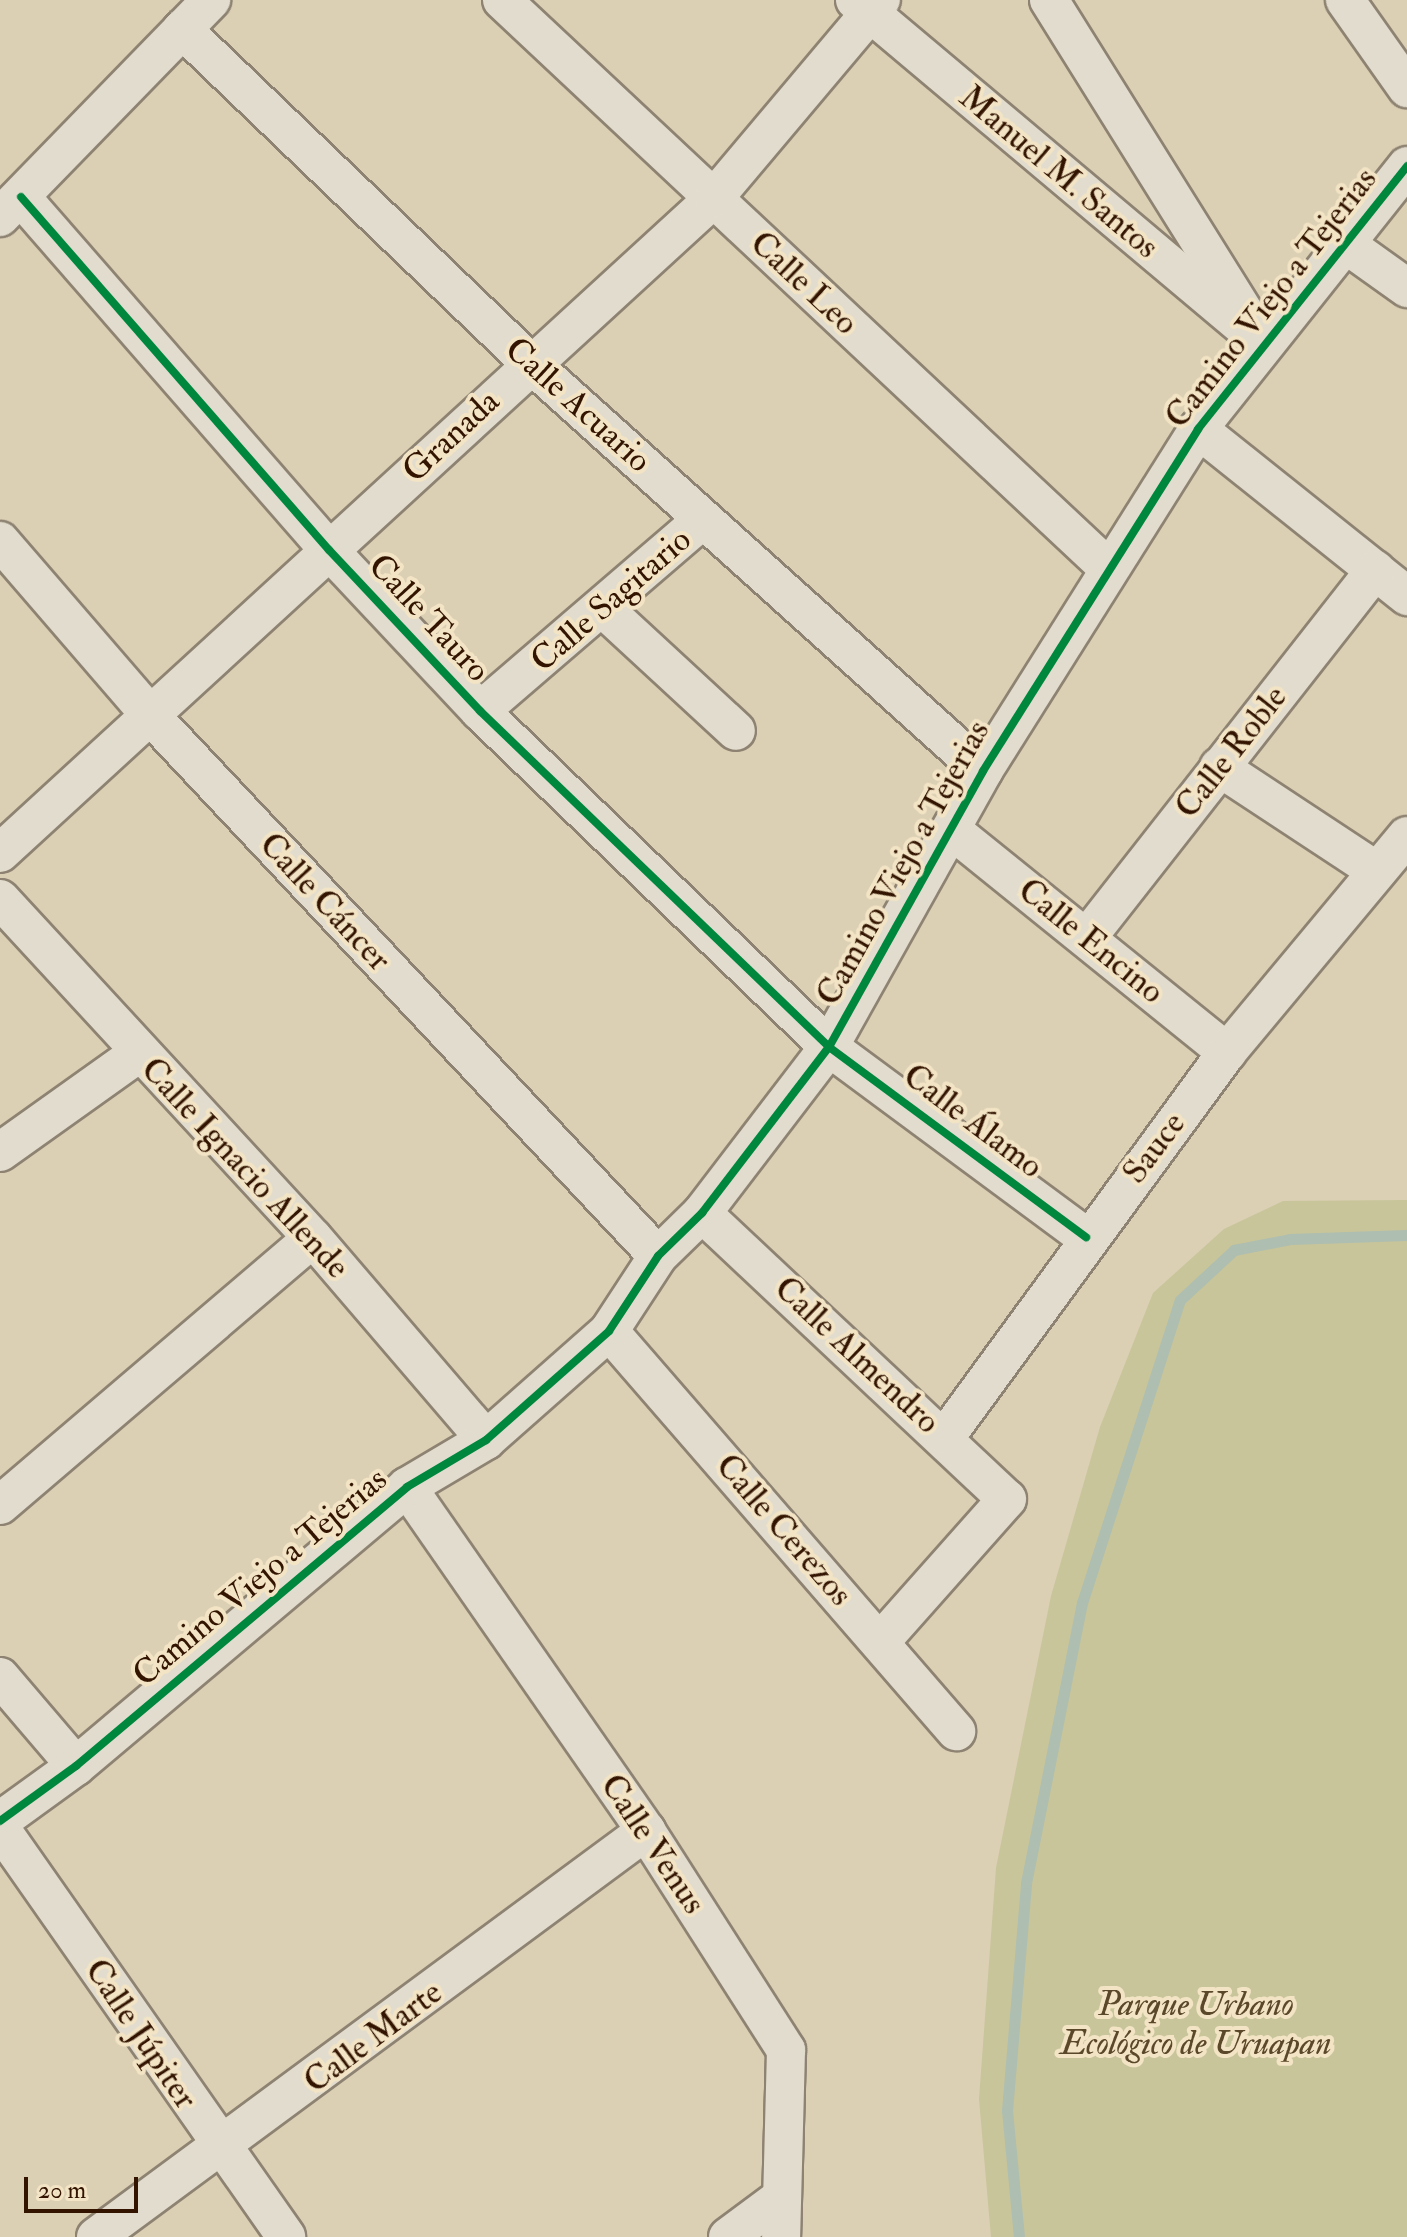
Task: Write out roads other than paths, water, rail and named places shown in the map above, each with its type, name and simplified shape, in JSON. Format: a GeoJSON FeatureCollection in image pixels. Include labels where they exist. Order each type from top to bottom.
{"type":"FeatureCollection","features":[{"type":"Feature","properties":{"kind":"street"},"geometry":{"type":"LineString","coordinates":[[11,207],[211,0]]}},
{"type":"Feature","properties":{"kind":"street","name":"Calle Leo"},"geometry":{"type":"LineString","coordinates":[[502,0],[1106,566]]}},
{"type":"Feature","properties":{"kind":"street"},"geometry":{"type":"LineString","coordinates":[[1049,0],[1264,344]]}},
{"type":"Feature","properties":{"kind":"street"},"geometry":{"type":"LineString","coordinates":[[1345,0],[1407,88]]}},
{"type":"Feature","properties":{"kind":"street","name":"Granada"},"geometry":{"type":"LineString","coordinates":[[0,853],[529,362],[714,198],[869,4]]}},
{"type":"Feature","properties":{"kind":"street","name":"Manuel M. Santos"},"geometry":{"type":"LineString","coordinates":[[869,4],[1264,344]]}},
{"type":"Feature","properties":{"kind":"street","name":"Calle Acuario"},"geometry":{"type":"LineString","coordinates":[[182,29],[529,362],[983,771]]}},
{"type":"Feature","properties":{"kind":"street","name":"Camino Viejo a Tejerias"},"geometry":{"type":"LineString","coordinates":[[0,1821],[76,1766],[407,1487],[486,1440],[609,1331],[658,1256],[702,1213],[829,1047],[954,832],[983,771],[1106,566],[1198,429],[1407,166]]}},
{"type":"Feature","properties":{"kind":"street","name":"Calle Tauro"},"geometry":{"type":"LineString","coordinates":[[11,207],[480,711],[829,1047]]}},
{"type":"Feature","properties":{"kind":"street"},"geometry":{"type":"LineString","coordinates":[[1347,245],[1407,288]]}},
{"type":"Feature","properties":{"kind":"street"},"geometry":{"type":"LineString","coordinates":[[1198,429],[1407,596]]}},
{"type":"Feature","properties":{"kind":"street","name":"Calle Sagitario"},"geometry":{"type":"LineString","coordinates":[[480,711],[605,610],[703,519]]}},
{"type":"Feature","properties":{"kind":"street","name":"Calle Cáncer"},"geometry":{"type":"LineString","coordinates":[[0,541],[150,715],[658,1256]]}},
{"type":"Feature","properties":{"kind":"street","name":"Calle Roble"},"geometry":{"type":"LineString","coordinates":[[1089,935],[1375,570]]}},
{"type":"Feature","properties":{"kind":"street"},"geometry":{"type":"LineString","coordinates":[[605,610],[736,731]]}},
{"type":"Feature","properties":{"kind":"street"},"geometry":{"type":"LineString","coordinates":[[1219,767],[1377,871]]}},
{"type":"Feature","properties":{"kind":"street","name":"Calle Encino"},"geometry":{"type":"LineString","coordinates":[[954,832],[1089,935],[1227,1052]]}},
{"type":"Feature","properties":{"kind":"street","name":"Sauce"},"geometry":{"type":"LineString","coordinates":[[946,1436],[1086,1237],[1227,1052],[1407,836]]}},
{"type":"Feature","properties":{"kind":"street","name":"Calle Ignacio Allende"},"geometry":{"type":"LineString","coordinates":[[0,899],[313,1238],[486,1440]]}},
{"type":"Feature","properties":{"kind":"street","name":"Calle Álamo"},"geometry":{"type":"LineString","coordinates":[[829,1047],[1086,1237]]}},
{"type":"Feature","properties":{"kind":"street"},"geometry":{"type":"LineString","coordinates":[[0,1152],[139,1053]]}},
{"type":"Feature","properties":{"kind":"street","name":"Calle Almendro"},"geometry":{"type":"LineString","coordinates":[[702,1213],[946,1436],[1007,1499],[882,1640]]}},
{"type":"Feature","properties":{"kind":"street"},"geometry":{"type":"LineString","coordinates":[[0,1505],[313,1238]]}},
{"type":"Feature","properties":{"kind":"street","name":"Calle Cerezos"},"geometry":{"type":"LineString","coordinates":[[609,1331],[882,1640],[956,1731]]}},
{"type":"Feature","properties":{"kind":"street","name":"Calle Venus"},"geometry":{"type":"LineString","coordinates":[[407,1487],[646,1831],[786,2050],[781,2237]]}},
{"type":"Feature","properties":{"kind":"street"},"geometry":{"type":"LineString","coordinates":[[0,1677],[76,1766]]}},
{"type":"Feature","properties":{"kind":"street","name":"Calle Júpiter"},"geometry":{"type":"LineString","coordinates":[[0,1828],[221,2151],[286,2237]]}},
{"type":"Feature","properties":{"kind":"street","name":"Calle Marte"},"geometry":{"type":"LineString","coordinates":[[96,2237],[221,2151],[646,1831]]}},
{"type":"Feature","properties":{"kind":"street"},"geometry":{"type":"LineString","coordinates":[[728,2237],[782,2197]]}},
{"type":"Feature","properties":{"kind":"waterway"},"geometry":{"type":"LineString","coordinates":[[1019,2237],[1007,2111],[1026,1883],[1082,1603],[1180,1300],[1234,1250],[1290,1239],[1407,1235]]}},
{"type":"Feature","properties":{"kind":"park label","name":"Parque Urbano Ecológico de Uruapan"},"geometry":{"type":"Point","coordinates":[1196,2024]}}]}
